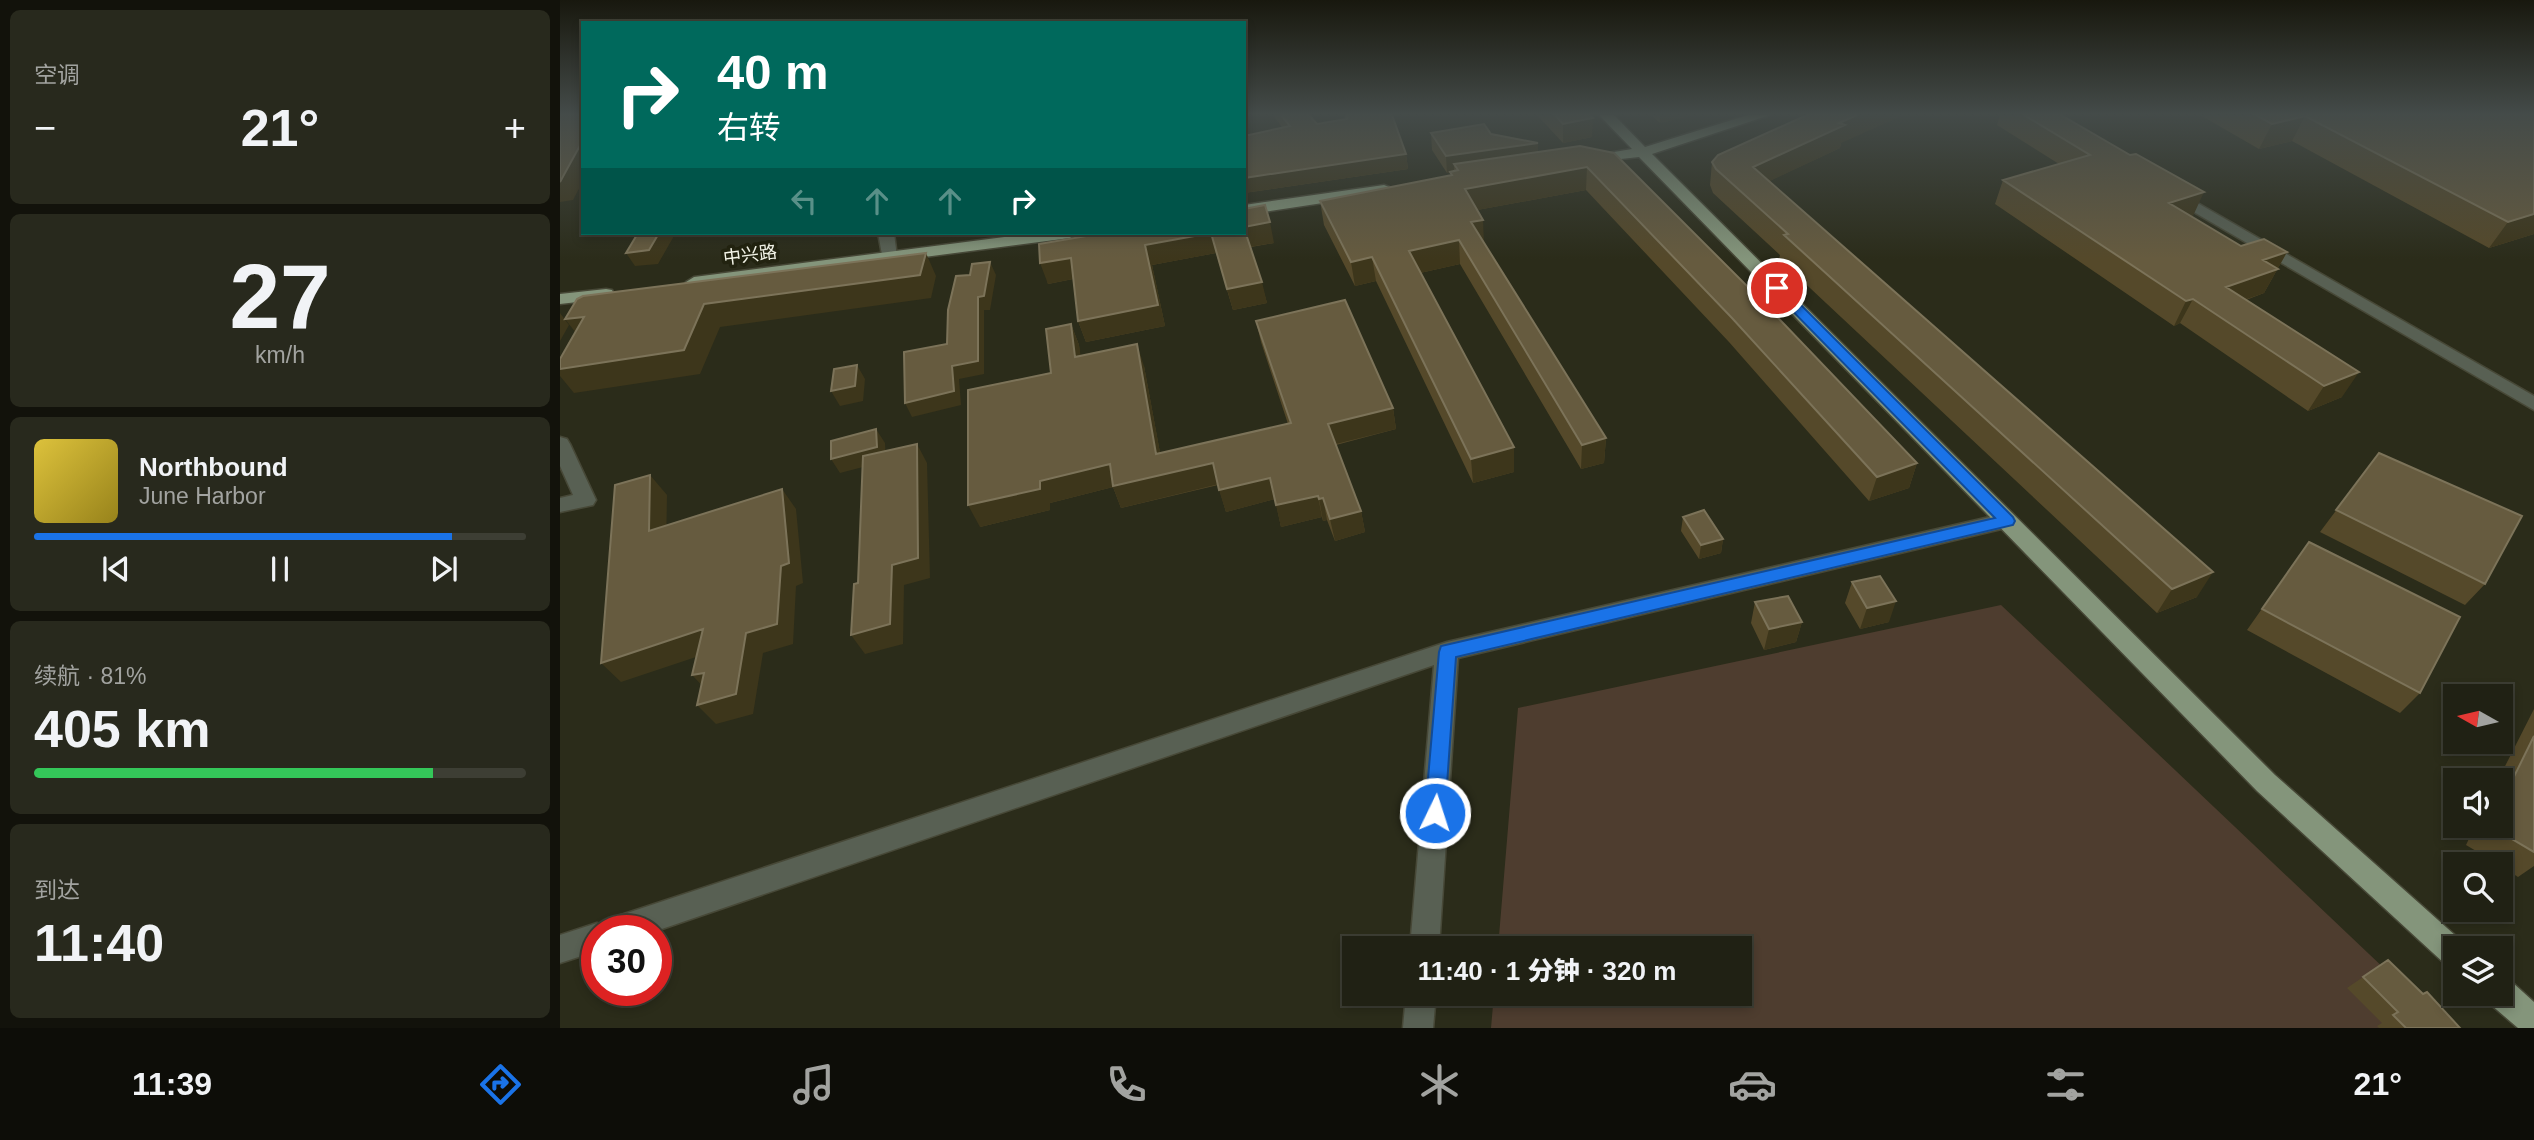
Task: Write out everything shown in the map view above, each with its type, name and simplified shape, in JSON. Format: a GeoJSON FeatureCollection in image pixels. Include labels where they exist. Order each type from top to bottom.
{"type":"FeatureCollection","features":[{"type":"Feature","properties":{"kind":"main road"},"geometry":{"type":"LineString","coordinates":[[1654,163],[2266,783],[2443,943]]}},
{"type":"Feature","properties":{"kind":"main road"},"geometry":{"type":"LineString","coordinates":[[1246,210],[1395,188]]}},
{"type":"Feature","properties":{"kind":"main road","name":"中兴路"},"geometry":{"type":"LineString","coordinates":[[681,284],[1055,235]]}},
{"type":"Feature","properties":{"kind":"main road"},"geometry":{"type":"LineString","coordinates":[[560,299],[625,291]]}},
{"type":"Feature","properties":{"kind":"main road"},"geometry":{"type":"LineString","coordinates":[[2513,1004],[2534,1022]]}},
{"type":"Feature","properties":{"kind":"street"},"geometry":{"type":"LineString","coordinates":[[2160,186],[2534,404]]}},
{"type":"Feature","properties":{"kind":"street"},"geometry":{"type":"LineString","coordinates":[[886,235],[889,257]]}},
{"type":"Feature","properties":{"kind":"street"},"geometry":{"type":"LineString","coordinates":[[585,317],[598,295]]}},
{"type":"Feature","properties":{"kind":"street"},"geometry":{"type":"LineString","coordinates":[[560,444],[586,500],[560,506]]}},
{"type":"Feature","properties":{"kind":"street"},"geometry":{"type":"LineString","coordinates":[[663,915],[1447,652],[2007,521]]}},
{"type":"Feature","properties":{"kind":"street"},"geometry":{"type":"LineString","coordinates":[[1425,936],[1447,652]]}},
{"type":"Feature","properties":{"kind":"street"},"geometry":{"type":"LineString","coordinates":[[560,949],[581,942]]}},
{"type":"Feature","properties":{"kind":"street"},"geometry":{"type":"LineString","coordinates":[[1418,1028],[1420,1006]]}},
{"type":"Feature","properties":{"kind":"shaded area"},"geometry":{"type":"Polygon","coordinates":[[[2001,605],[2447,1028],[1491,1028],[1493,1006],[1752,1006],[1752,936],[1499,936],[1518,708],[2001,605]]]}},
{"type":"Feature","properties":{"kind":"building"},"geometry":{"type":"Polygon","coordinates":[[[560,163],[570,163],[560,182],[560,163]]]}},
{"type":"Feature","properties":{"kind":"building"},"geometry":{"type":"Polygon","coordinates":[[[1246,163],[1345,163],[1246,178],[1246,163]]]}},
{"type":"Feature","properties":{"kind":"building"},"geometry":{"type":"Polygon","coordinates":[[[1624,163],[1762,301],[1917,463],[1877,477],[1732,318],[1587,167],[1465,189],[1483,220],[1471,222],[1606,438],[1582,445],[1459,240],[1409,251],[1514,447],[1471,459],[1372,257],[1351,262],[1320,201],[1452,175],[1450,172],[1458,170],[1454,164],[1624,163]]]}},
{"type":"Feature","properties":{"kind":"building"},"geometry":{"type":"Polygon","coordinates":[[[1713,163],[1762,163],[1753,167],[2213,572],[2172,589],[1784,235],[1788,234],[1713,163]]]}},
{"type":"Feature","properties":{"kind":"building"},"geometry":{"type":"Polygon","coordinates":[[[2062,163],[2152,163],[2204,192],[2169,203],[2241,246],[2264,239],[2287,252],[2263,260],[2278,269],[2226,287],[2359,372],[2324,386],[2193,299],[2186,301],[2003,180],[2062,163]]]}},
{"type":"Feature","properties":{"kind":"building"},"geometry":{"type":"Polygon","coordinates":[[[2395,163],[2534,163],[2534,214],[2508,222],[2395,163]]]}},
{"type":"Feature","properties":{"kind":"building"},"geometry":{"type":"Polygon","coordinates":[[[1265,205],[1270,222],[1246,227],[1246,209],[1265,205]]]}},
{"type":"Feature","properties":{"kind":"building"},"geometry":{"type":"Polygon","coordinates":[[[1246,234],[1262,282],[1227,289],[1212,235],[1246,234]]]}},
{"type":"Feature","properties":{"kind":"building"},"geometry":{"type":"Polygon","coordinates":[[[637,235],[658,235],[649,250],[626,253],[637,235]]]}},
{"type":"Feature","properties":{"kind":"building"},"geometry":{"type":"Polygon","coordinates":[[[1092,235],[1200,235],[1145,245],[1158,305],[1078,321],[1071,258],[1040,263],[1039,244],[1092,235]]]}},
{"type":"Feature","properties":{"kind":"building"},"geometry":{"type":"Polygon","coordinates":[[[926,253],[920,275],[704,304],[684,350],[560,369],[560,359],[584,317],[565,319],[577,299],[583,296],[926,253]]]}},
{"type":"Feature","properties":{"kind":"building"},"geometry":{"type":"Polygon","coordinates":[[[990,262],[984,296],[978,297],[978,361],[952,366],[954,391],[905,403],[904,352],[947,344],[948,310],[956,276],[970,275],[972,264],[990,262]]]}},
{"type":"Feature","properties":{"kind":"building"},"geometry":{"type":"Polygon","coordinates":[[[1345,300],[1393,408],[1328,424],[1361,511],[1330,519],[1323,498],[1319,499],[1318,496],[1276,505],[1270,478],[1219,490],[1213,463],[1113,486],[1110,464],[1040,481],[1040,489],[968,505],[968,390],[1051,373],[1046,329],[1071,324],[1075,357],[1137,344],[1156,454],[1291,423],[1256,321],[1345,300]]]}},
{"type":"Feature","properties":{"kind":"building"},"geometry":{"type":"Polygon","coordinates":[[[857,365],[855,386],[831,391],[834,369],[857,365]]]}},
{"type":"Feature","properties":{"kind":"building"},"geometry":{"type":"Polygon","coordinates":[[[876,429],[877,447],[831,459],[831,441],[876,429]]]}},
{"type":"Feature","properties":{"kind":"building"},"geometry":{"type":"Polygon","coordinates":[[[917,444],[918,558],[892,565],[890,624],[851,635],[854,584],[858,583],[863,456],[917,444]]]}},
{"type":"Feature","properties":{"kind":"building"},"geometry":{"type":"Polygon","coordinates":[[[2379,453],[2522,516],[2485,584],[2336,510],[2379,453]]]}},
{"type":"Feature","properties":{"kind":"building"},"geometry":{"type":"Polygon","coordinates":[[[650,475],[649,531],[782,489],[789,563],[781,566],[777,624],[746,633],[736,694],[697,705],[704,673],[692,675],[703,629],[601,663],[615,485],[650,475]]]}},
{"type":"Feature","properties":{"kind":"building"},"geometry":{"type":"Polygon","coordinates":[[[1704,510],[1723,539],[1701,545],[1683,517],[1704,510]]]}},
{"type":"Feature","properties":{"kind":"building"},"geometry":{"type":"Polygon","coordinates":[[[2309,542],[2460,617],[2420,693],[2262,609],[2309,542]]]}},
{"type":"Feature","properties":{"kind":"building"},"geometry":{"type":"Polygon","coordinates":[[[1880,576],[1896,601],[1867,608],[1852,582],[1880,576]]]}},
{"type":"Feature","properties":{"kind":"building"},"geometry":{"type":"Polygon","coordinates":[[[1788,596],[1802,622],[1769,629],[1755,602],[1788,596]]]}},
{"type":"Feature","properties":{"kind":"building"},"geometry":{"type":"Polygon","coordinates":[[[2534,736],[2534,852],[2510,838],[2513,838],[2513,779],[2534,736]]]}},
{"type":"Feature","properties":{"kind":"building"},"geometry":{"type":"Polygon","coordinates":[[[2388,960],[2423,994],[2427,992],[2460,1028],[2406,1028],[2393,1015],[2398,1012],[2363,977],[2388,960]]]}},
{"type":"Feature","properties":{"kind":"route"},"geometry":{"type":"LineString","coordinates":[[1435,813],[1447,652],[2007,521],[1777,288]]}}]}
